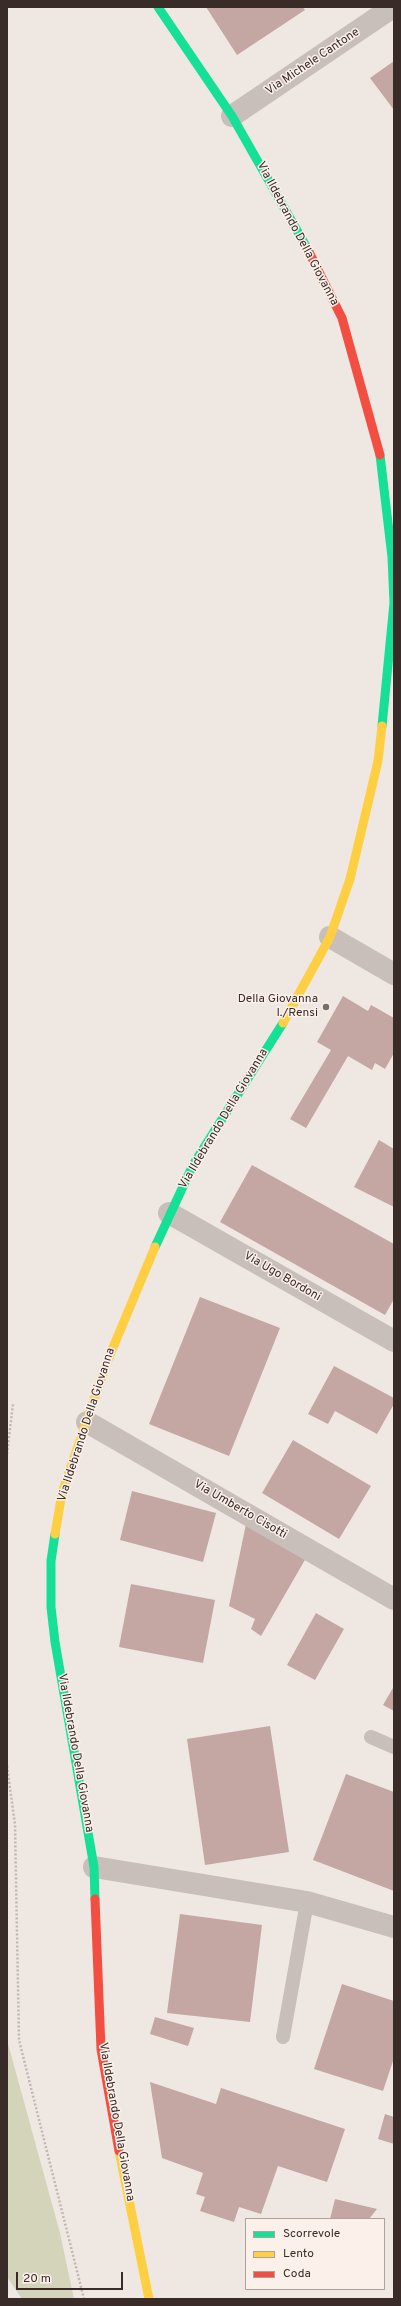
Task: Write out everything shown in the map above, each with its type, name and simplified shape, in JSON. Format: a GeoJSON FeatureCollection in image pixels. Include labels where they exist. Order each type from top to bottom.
{"type":"FeatureCollection","features":[{"type":"Feature","properties":{"kind":"street","name":"Via Ildebrando Della Giovanna"},"geometry":{"type":"LineString","coordinates":[[150,2299],[115,2133],[102,2049],[94,1867],[51,1607],[51,1561],[62,1493],[107,1362],[169,1213],[193,1166],[280,1028],[330,937],[350,879],[378,761],[394,603],[392,557],[380,456],[342,318],[297,228],[232,116],[158,7]]}},
{"type":"Feature","properties":{"kind":"street","name":"Via Michele Cantone"},"geometry":{"type":"LineString","coordinates":[[232,116],[394,7]]}},
{"type":"Feature","properties":{"kind":"street"},"geometry":{"type":"LineString","coordinates":[[330,937],[394,974]]}},
{"type":"Feature","properties":{"kind":"street","name":"Via Ugo Bordoni"},"geometry":{"type":"LineString","coordinates":[[169,1213],[394,1341]]}},
{"type":"Feature","properties":{"kind":"street","name":"Via Umberto Cisotti"},"geometry":{"type":"LineString","coordinates":[[87,1422],[394,1599]]}},
{"type":"Feature","properties":{"kind":"street"},"geometry":{"type":"LineString","coordinates":[[94,1867],[307,1902],[394,1926]]}},
{"type":"Feature","properties":{"kind":"lane"},"geometry":{"type":"LineString","coordinates":[[372,1737],[394,1747]]}},
{"type":"Feature","properties":{"kind":"lane"},"geometry":{"type":"LineString","coordinates":[[283,2037],[307,1902]]}},
{"type":"Feature","properties":{"kind":"path"},"geometry":{"type":"LineString","coordinates":[[7,1454],[13,1404]]}},
{"type":"Feature","properties":{"kind":"path"},"geometry":{"type":"LineString","coordinates":[[7,1766],[15,1825],[19,2040],[84,2299]]}},
{"type":"Feature","properties":{"kind":"green space"},"geometry":{"type":"Polygon","coordinates":[[[7,2040],[60,2233],[74,2299],[22,2299],[7,2277],[7,2040]]]}},
{"type":"Feature","properties":{"kind":"building"},"geometry":{"type":"Polygon","coordinates":[[[206,7],[303,7],[305,10],[237,55],[206,7]]]}},
{"type":"Feature","properties":{"kind":"building"},"geometry":{"type":"Polygon","coordinates":[[[394,61],[394,110],[370,78],[394,61]]]}},
{"type":"Feature","properties":{"kind":"building"},"geometry":{"type":"Polygon","coordinates":[[[343,996],[368,1011],[371,1005],[394,1018],[394,1053],[385,1069],[375,1063],[372,1070],[348,1056],[306,1128],[290,1119],[331,1050],[317,1042],[343,996]]]}},
{"type":"Feature","properties":{"kind":"building"},"geometry":{"type":"Polygon","coordinates":[[[379,1140],[394,1149],[394,1207],[354,1187],[379,1140]]]}},
{"type":"Feature","properties":{"kind":"building"},"geometry":{"type":"Polygon","coordinates":[[[252,1165],[394,1244],[394,1299],[385,1315],[220,1222],[252,1165]]]}},
{"type":"Feature","properties":{"kind":"building"},"geometry":{"type":"Polygon","coordinates":[[[200,1297],[280,1328],[229,1456],[149,1424],[200,1297]]]}},
{"type":"Feature","properties":{"kind":"building"},"geometry":{"type":"Polygon","coordinates":[[[334,1366],[394,1398],[394,1404],[377,1434],[335,1411],[328,1424],[308,1414],[334,1366]]]}},
{"type":"Feature","properties":{"kind":"building"},"geometry":{"type":"Polygon","coordinates":[[[293,1440],[371,1486],[339,1539],[262,1493],[293,1440]]]}},
{"type":"Feature","properties":{"kind":"building"},"geometry":{"type":"Polygon","coordinates":[[[132,1491],[216,1513],[203,1562],[120,1540],[132,1491]]]}},
{"type":"Feature","properties":{"kind":"building"},"geometry":{"type":"Polygon","coordinates":[[[246,1524],[306,1558],[261,1636],[251,1629],[255,1619],[229,1606],[246,1524]]]}},
{"type":"Feature","properties":{"kind":"building"},"geometry":{"type":"Polygon","coordinates":[[[131,1584],[215,1600],[203,1663],[119,1647],[131,1584]]]}},
{"type":"Feature","properties":{"kind":"building"},"geometry":{"type":"Polygon","coordinates":[[[316,1613],[344,1629],[315,1680],[287,1665],[316,1613]]]}},
{"type":"Feature","properties":{"kind":"building"},"geometry":{"type":"Polygon","coordinates":[[[394,1686],[394,1711],[383,1705],[394,1686]]]}},
{"type":"Feature","properties":{"kind":"building"},"geometry":{"type":"Polygon","coordinates":[[[270,1726],[289,1852],[205,1865],[187,1739],[270,1726]]]}},
{"type":"Feature","properties":{"kind":"building"},"geometry":{"type":"Polygon","coordinates":[[[346,1774],[394,1792],[394,1891],[313,1860],[346,1774]]]}},
{"type":"Feature","properties":{"kind":"building"},"geometry":{"type":"Polygon","coordinates":[[[180,1914],[262,1925],[250,2022],[167,2013],[180,1914]]]}},
{"type":"Feature","properties":{"kind":"building"},"geometry":{"type":"Polygon","coordinates":[[[342,1984],[394,2001],[394,2058],[383,2091],[314,2069],[342,1984]]]}},
{"type":"Feature","properties":{"kind":"building"},"geometry":{"type":"Polygon","coordinates":[[[155,2017],[194,2028],[188,2046],[150,2034],[155,2017]]]}},
{"type":"Feature","properties":{"kind":"building"},"geometry":{"type":"Polygon","coordinates":[[[150,2082],[216,2104],[221,2088],[345,2129],[327,2182],[278,2166],[261,2214],[239,2207],[234,2222],[200,2211],[205,2197],[196,2194],[203,2173],[162,2158],[150,2082]]]}},
{"type":"Feature","properties":{"kind":"building"},"geometry":{"type":"Polygon","coordinates":[[[385,2114],[394,2117],[394,2144],[378,2139],[385,2114]]]}},
{"type":"Feature","properties":{"kind":"building"},"geometry":{"type":"Polygon","coordinates":[[[335,2199],[377,2209],[370,2218],[330,2218],[335,2199]]]}},
{"type":"Feature","properties":{"kind":"traffic: fast"},"geometry":{"type":"LineString","coordinates":[[158,7],[232,116],[307,248]]}},
{"type":"Feature","properties":{"kind":"traffic: fast"},"geometry":{"type":"LineString","coordinates":[[380,455],[392,557],[394,603],[382,726]]}},
{"type":"Feature","properties":{"kind":"traffic: fast"},"geometry":{"type":"LineString","coordinates":[[155,1247],[193,1165],[283,1023]]}},
{"type":"Feature","properties":{"kind":"traffic: fast"},"geometry":{"type":"LineString","coordinates":[[55,1534],[51,1561],[51,1607],[55,1642],[94,1867],[95,1899]]}},
{"type":"Feature","properties":{"kind":"traffic: slow"},"geometry":{"type":"LineString","coordinates":[[283,1023],[330,937],[350,879],[378,761],[382,726]]}},
{"type":"Feature","properties":{"kind":"traffic: slow"},"geometry":{"type":"LineString","coordinates":[[55,1534],[62,1493],[107,1362],[155,1247]]}},
{"type":"Feature","properties":{"kind":"traffic: slow"},"geometry":{"type":"LineString","coordinates":[[119,2151],[149,2299]]}},
{"type":"Feature","properties":{"kind":"traffic: jam"},"geometry":{"type":"LineString","coordinates":[[307,248],[342,318],[380,455]]}},
{"type":"Feature","properties":{"kind":"traffic: jam"},"geometry":{"type":"LineString","coordinates":[[95,1899],[101,2049],[119,2151]]}},
{"type":"Feature","properties":{"kind":"place","name":"Della Giovanna I./Rensi"},"geometry":{"type":"Point","coordinates":[326,1007]}}]}
